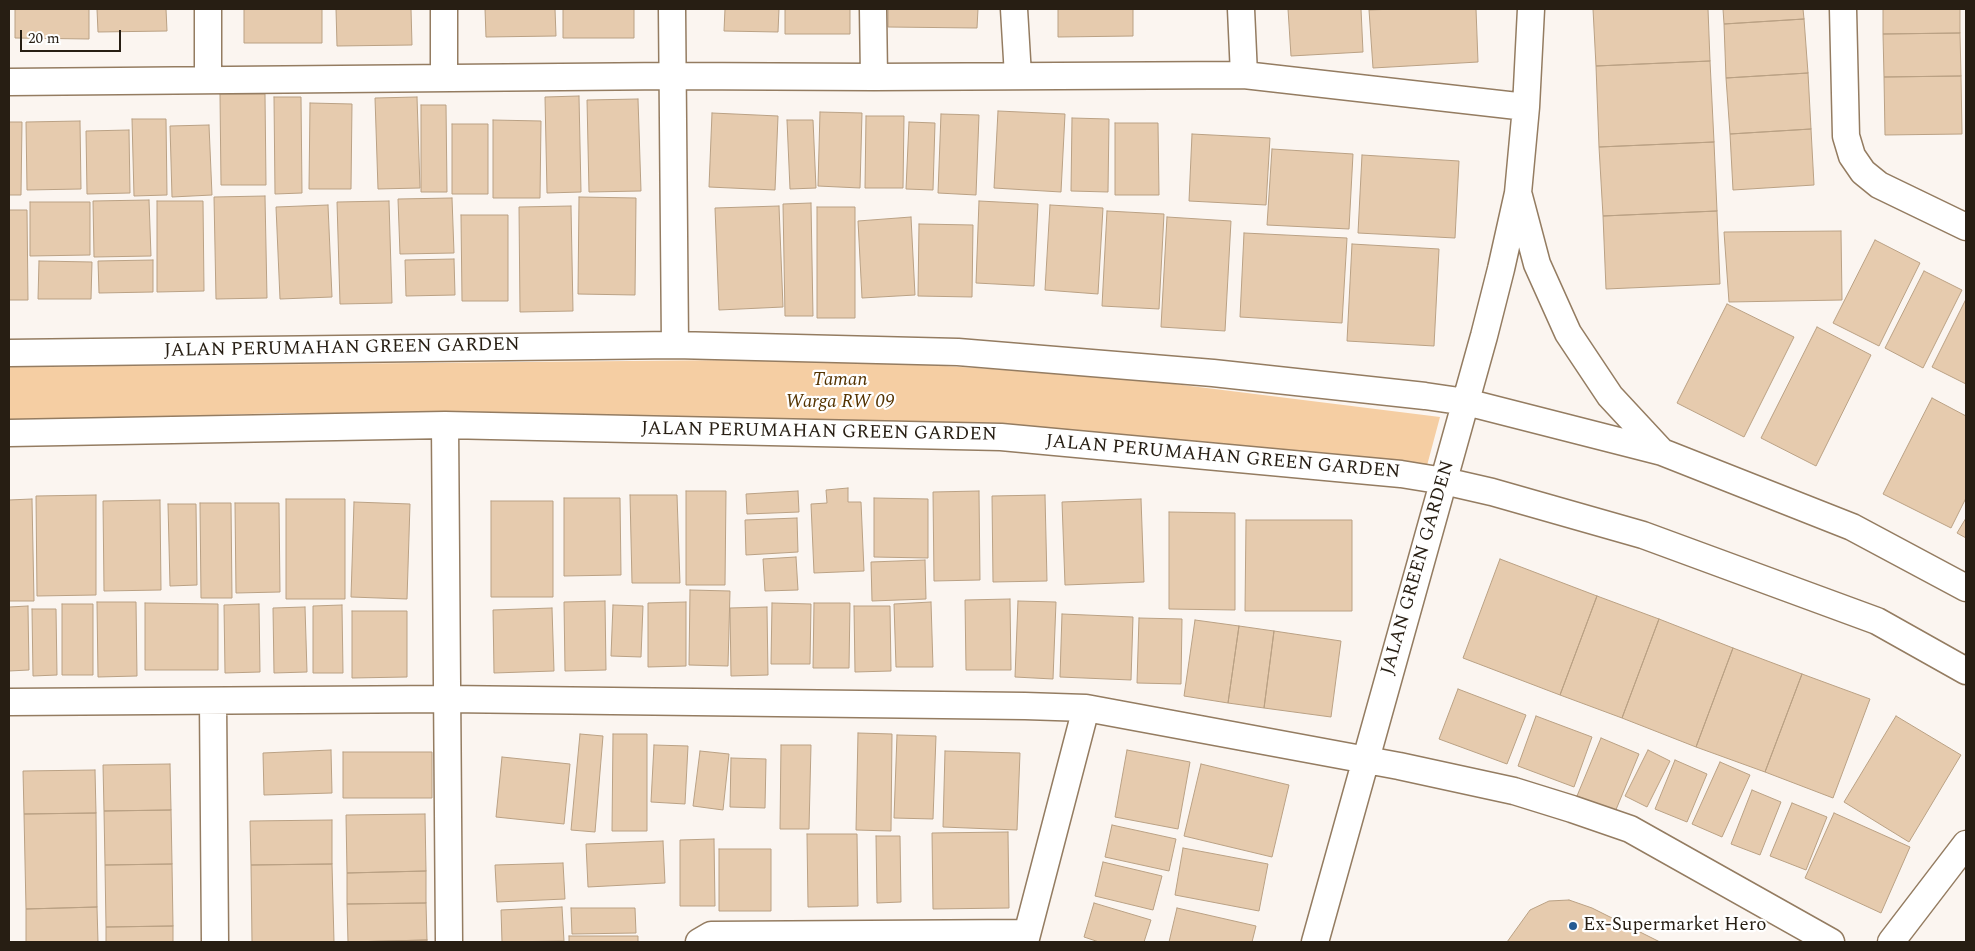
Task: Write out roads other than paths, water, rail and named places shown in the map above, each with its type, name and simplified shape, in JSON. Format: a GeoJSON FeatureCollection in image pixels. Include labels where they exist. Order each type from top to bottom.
{"type":"FeatureCollection","features":[{"type":"Feature","properties":{"kind":"street"},"geometry":{"type":"LineString","coordinates":[[208,9],[208,80]]}},
{"type":"Feature","properties":{"kind":"street"},"geometry":{"type":"LineString","coordinates":[[444,9],[444,78]]}},
{"type":"Feature","properties":{"kind":"street"},"geometry":{"type":"LineString","coordinates":[[672,9],[675,346]]}},
{"type":"Feature","properties":{"kind":"street"},"geometry":{"type":"LineString","coordinates":[[873,9],[874,77]]}},
{"type":"Feature","properties":{"kind":"street"},"geometry":{"type":"LineString","coordinates":[[1014,9],[1018,76]]}},
{"type":"Feature","properties":{"kind":"street"},"geometry":{"type":"LineString","coordinates":[[1241,9],[1244,75]]}},
{"type":"Feature","properties":{"kind":"street","name":"JALAN GREEN GARDEN"},"geometry":{"type":"LineString","coordinates":[[1315,942],[1466,402],[1489,317],[1518,193],[1526,107],[1531,9]]}},
{"type":"Feature","properties":{"kind":"street"},"geometry":{"type":"LineString","coordinates":[[1843,9],[1846,136],[1852,156],[1863,172],[1879,185],[1966,227]]}},
{"type":"Feature","properties":{"kind":"street"},"geometry":{"type":"LineString","coordinates":[[9,82],[672,76],[1244,75],[1526,107]]}},
{"type":"Feature","properties":{"kind":"street","name":"JALAN GREEN GARDEN"},"geometry":{"type":"LineString","coordinates":[[1518,193],[1537,264],[1568,333],[1610,396],[1662,452]]}},
{"type":"Feature","properties":{"kind":"street","name":"JALAN PERUMAHAN GREEN GARDEN"},"geometry":{"type":"LineString","coordinates":[[9,353],[675,346],[958,352],[1213,372],[1466,402],[1662,452],[1852,527],[1966,588]]}},
{"type":"Feature","properties":{"kind":"street"},"geometry":{"type":"LineString","coordinates":[[445,425],[449,942]]}},
{"type":"Feature","properties":{"kind":"street","name":"JALAN PERUMAHAN GREEN GARDEN"},"geometry":{"type":"LineString","coordinates":[[9,433],[445,425],[1001,437],[1401,474],[1492,492],[1652,538],[1877,621],[1966,671]]}},
{"type":"Feature","properties":{"kind":"street"},"geometry":{"type":"LineString","coordinates":[[9,702],[447,699],[1086,708],[1365,759],[1514,791],[1630,828],[1831,942]]}},
{"type":"Feature","properties":{"kind":"street"},"geometry":{"type":"LineString","coordinates":[[213,701],[215,942]]}},
{"type":"Feature","properties":{"kind":"street"},"geometry":{"type":"LineString","coordinates":[[699,942],[711,935],[1026,938],[1086,708]]}},
{"type":"Feature","properties":{"kind":"street"},"geometry":{"type":"LineString","coordinates":[[1892,942],[1966,844]]}},
{"type":"Feature","properties":{"kind":"place","name":"Ex-Supermarket Hero"},"geometry":{"type":"Point","coordinates":[1573,926]}},
{"type":"Feature","properties":{"kind":"park label","name":"Taman Warga RW 09"},"geometry":{"type":"Point","coordinates":[840,392]}}]}
